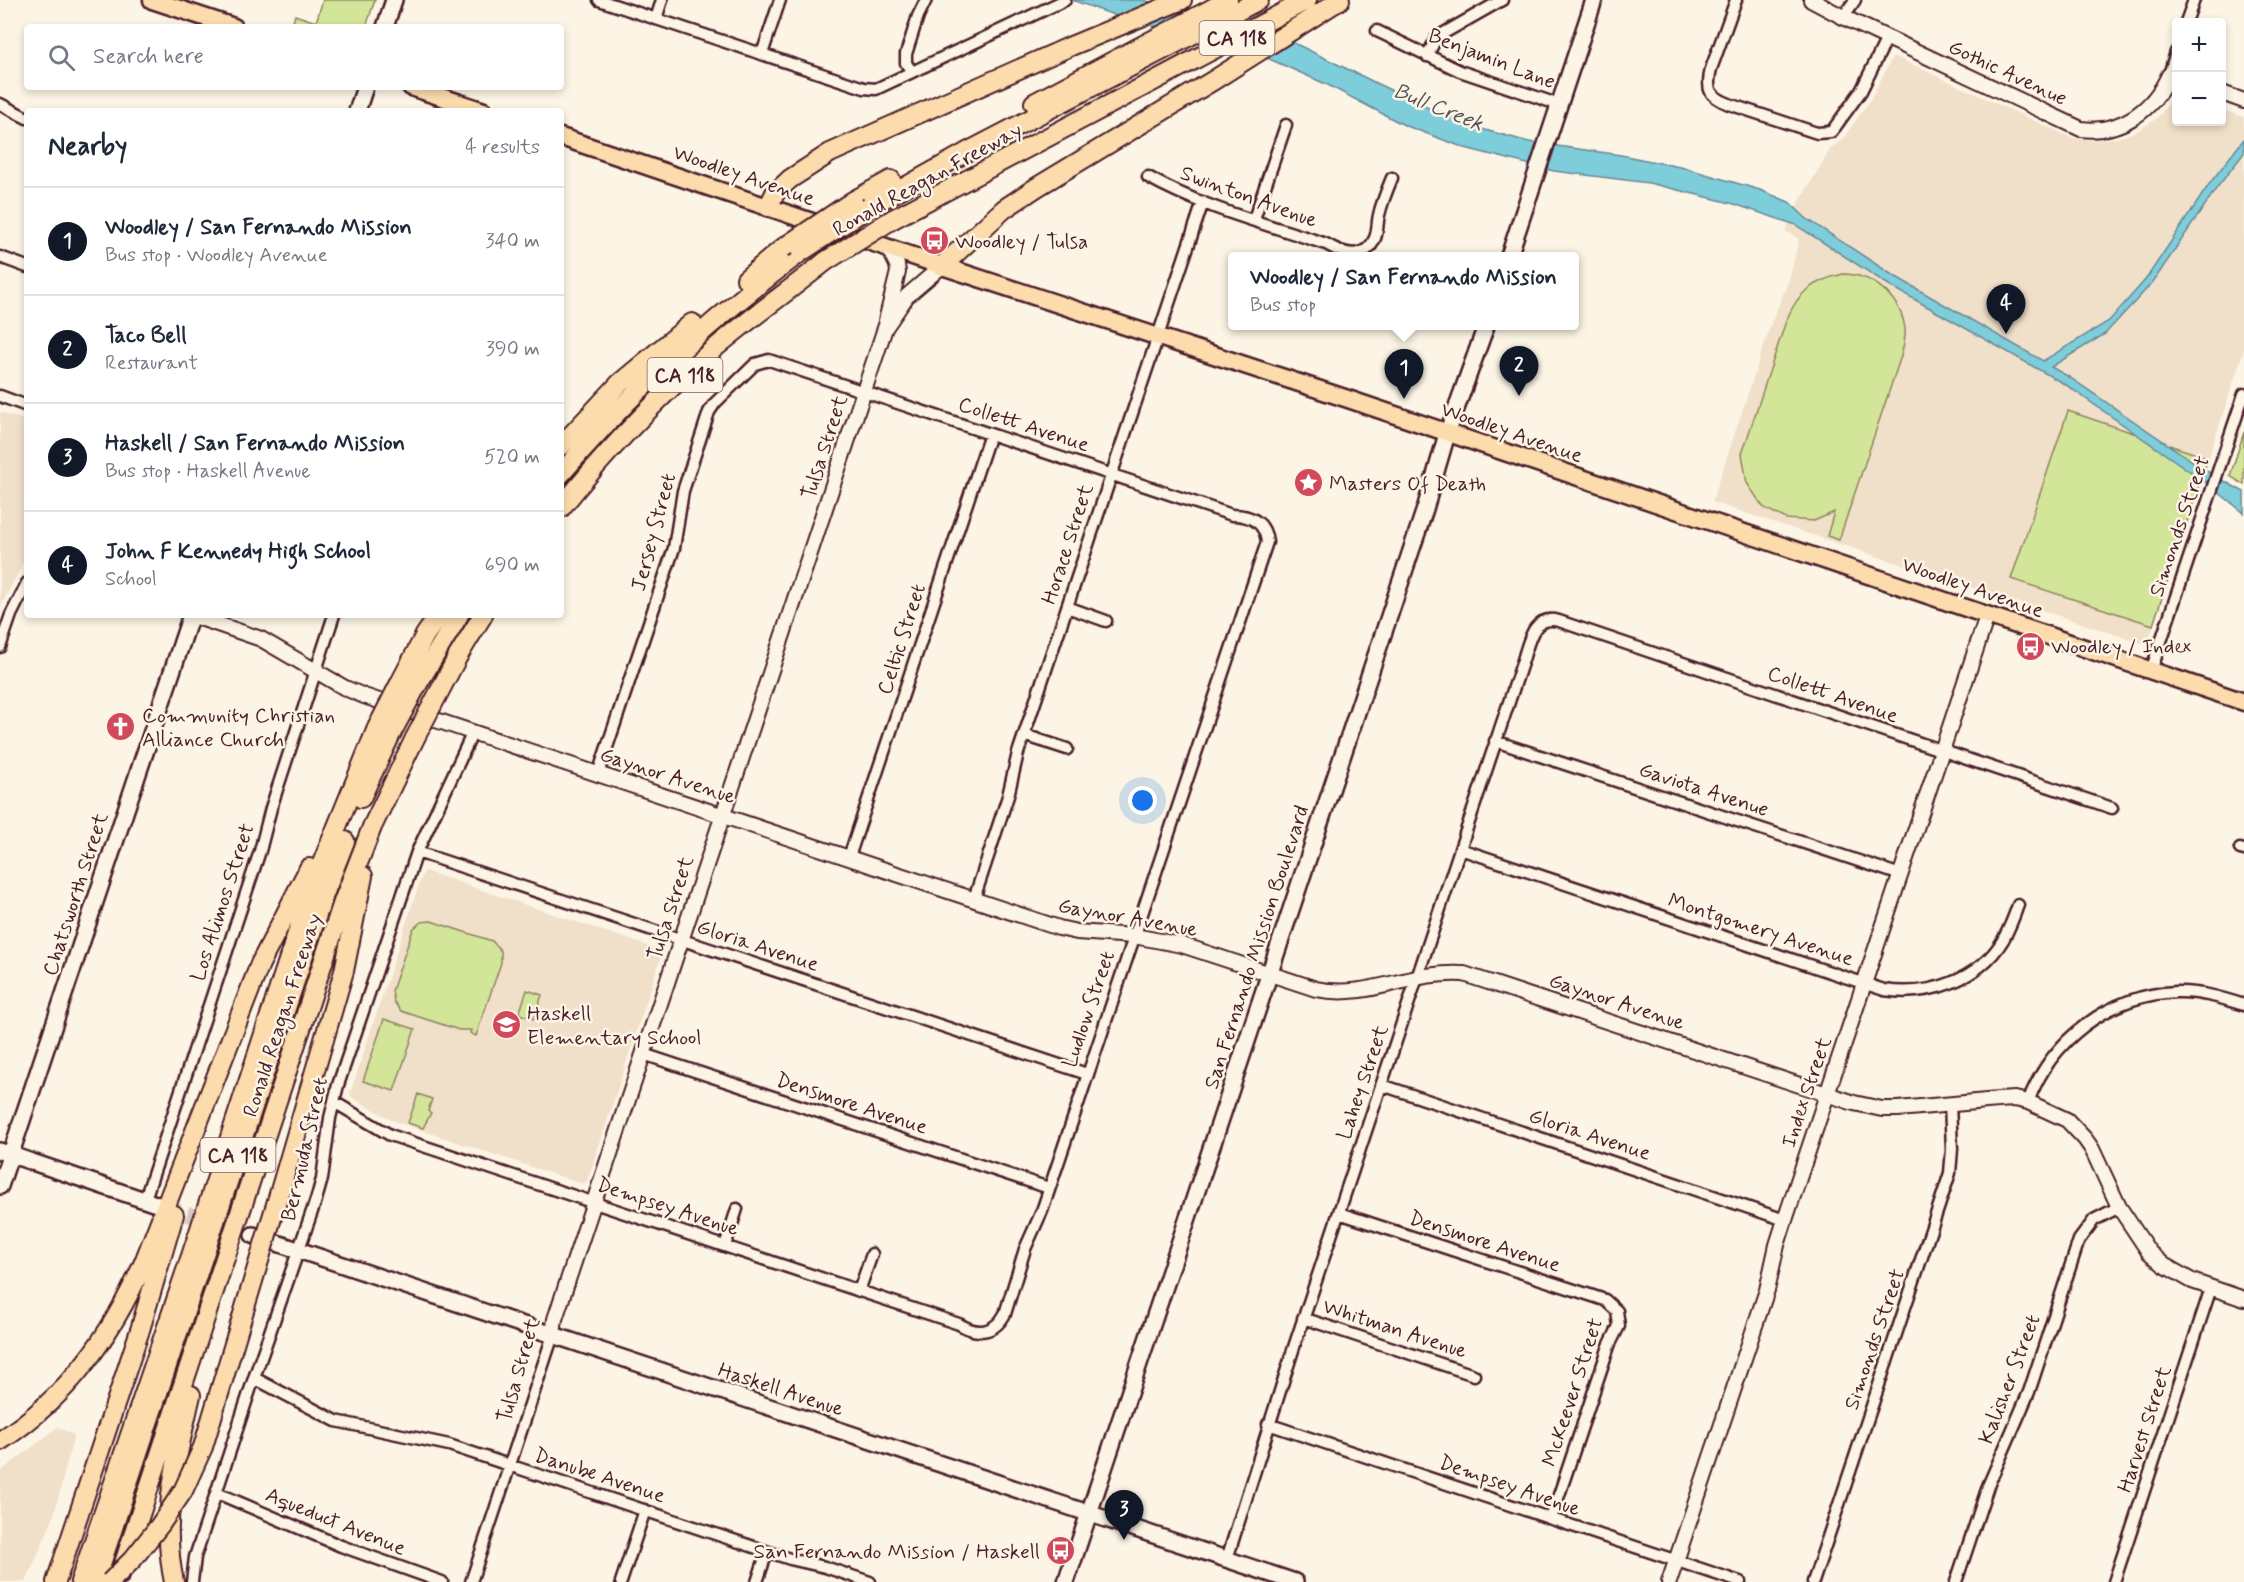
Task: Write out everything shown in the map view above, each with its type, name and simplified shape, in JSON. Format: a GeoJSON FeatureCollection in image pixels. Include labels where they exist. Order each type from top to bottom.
{"type":"FeatureCollection","features":[{"type":"Feature","properties":{"kind":"highway"},"geometry":{"type":"LineString","coordinates":[[768,207],[775,193],[790,179],[830,153],[1182,0]]}},
{"type":"Feature","properties":{"kind":"highway","name":"Ronald Reagan Freeway"},"geometry":{"type":"LineString","coordinates":[[564,443],[620,383],[792,250],[861,204],[1138,55],[1228,0]]}},
{"type":"Feature","properties":{"kind":"highway","name":"CA 118"},"geometry":{"type":"LineString","coordinates":[[1138,55],[1259,0]]}},
{"type":"Feature","properties":{"kind":"highway","name":"Ronald Reagan Freeway"},"geometry":{"type":"LineString","coordinates":[[564,504],[646,412],[701,360],[826,261],[892,219],[1307,0]]}},
{"type":"Feature","properties":{"kind":"highway"},"geometry":{"type":"LineString","coordinates":[[942,266],[1004,209],[1340,0]]}},
{"type":"Feature","properties":{"kind":"highway","name":"CA 118"},"geometry":{"type":"LineString","coordinates":[[564,471],[622,406],[669,359],[792,250]]}},
{"type":"Feature","properties":{"kind":"highway","name":"Ronald Reagan Freeway"},"geometry":{"type":"LineString","coordinates":[[80,1582],[191,1256],[312,888],[359,773],[409,684],[425,635],[437,618]]}},
{"type":"Feature","properties":{"kind":"highway","name":"CA 118"},"geometry":{"type":"LineString","coordinates":[[409,684],[432,658],[457,618]]}},
{"type":"Feature","properties":{"kind":"highway","name":"Ronald Reagan Freeway"},"geometry":{"type":"LineString","coordinates":[[117,1582],[212,1303],[340,913],[372,827],[415,738],[458,656],[481,618]]}},
{"type":"Feature","properties":{"kind":"highway","name":"CA 118"},"geometry":{"type":"LineString","coordinates":[[95,1582],[323,897],[384,730]]}},
{"type":"Feature","properties":{"kind":"highway"},"geometry":{"type":"LineString","coordinates":[[0,1441],[34,1416],[67,1387],[85,1366],[112,1326],[144,1262],[260,964],[359,773]]}},
{"type":"Feature","properties":{"kind":"highway"},"geometry":{"type":"LineString","coordinates":[[110,1582],[134,1559],[160,1525],[183,1491],[203,1447],[229,1366],[344,971],[372,827]]}},
{"type":"Feature","properties":{"kind":"highway"},"geometry":{"type":"LineString","coordinates":[[56,1582],[140,1330],[212,1088]]}},
{"type":"Feature","properties":{"kind":"highway"},"geometry":{"type":"LineString","coordinates":[[174,1582],[168,1544],[169,1500],[212,1303]]}},
{"type":"Feature","properties":{"kind":"main road"},"geometry":{"type":"LineString","coordinates":[[152,0],[225,24]]}},
{"type":"Feature","properties":{"kind":"main road"},"geometry":{"type":"LineString","coordinates":[[386,24],[394,0]]}},
{"type":"Feature","properties":{"kind":"main road"},"geometry":{"type":"LineString","coordinates":[[1510,252],[1594,0]]}},
{"type":"Feature","properties":{"kind":"main road"},"geometry":{"type":"LineString","coordinates":[[358,108],[364,90]]}},
{"type":"Feature","properties":{"kind":"main road"},"geometry":{"type":"LineString","coordinates":[[420,90],[475,108]]}},
{"type":"Feature","properties":{"kind":"main road","name":"Woodley Avenue"},"geometry":{"type":"LineString","coordinates":[[564,138],[2244,702]]}},
{"type":"Feature","properties":{"kind":"main road","name":"San Fernando Mission Boulevard"},"geometry":{"type":"LineString","coordinates":[[1066,1582],[1425,508],[1447,434],[1485,330]]}},
{"type":"Feature","properties":{"kind":"main road","name":"Chatsworth Street"},"geometry":{"type":"LineString","coordinates":[[0,1186],[6,1153],[190,618]]}},
{"type":"Feature","properties":{"kind":"main road"},"geometry":{"type":"LineString","coordinates":[[6,1153],[150,1202]]}},
{"type":"Feature","properties":{"kind":"main road","name":"Haskell Avenue"},"geometry":{"type":"LineString","coordinates":[[253,1235],[1295,1582]]}},
{"type":"Feature","properties":{"kind":"street"},"geometry":{"type":"LineString","coordinates":[[599,0],[864,88],[876,89],[1063,1]]}},
{"type":"Feature","properties":{"kind":"street"},"geometry":{"type":"LineString","coordinates":[[656,19],[662,0]]}},
{"type":"Feature","properties":{"kind":"street"},"geometry":{"type":"LineString","coordinates":[[762,54],[780,0]]}},
{"type":"Feature","properties":{"kind":"street"},"geometry":{"type":"LineString","coordinates":[[912,72],[906,63],[906,54],[918,16],[926,0]]}},
{"type":"Feature","properties":{"kind":"street"},"geometry":{"type":"LineString","coordinates":[[1427,56],[1437,37],[1502,0]]}},
{"type":"Feature","properties":{"kind":"street"},"geometry":{"type":"LineString","coordinates":[[1736,0],[1711,69],[1710,92],[1717,100],[1817,133],[1831,132],[1861,91],[1887,38]]}},
{"type":"Feature","properties":{"kind":"street","name":"Gothic Avenue"},"geometry":{"type":"LineString","coordinates":[[1811,0],[2070,125],[2093,130],[2122,123],[2139,114],[2151,105],[2172,77]]}},
{"type":"Feature","properties":{"kind":"street"},"geometry":{"type":"LineString","coordinates":[[1843,17],[1855,0]]}},
{"type":"Feature","properties":{"kind":"street"},"geometry":{"type":"LineString","coordinates":[[2187,18],[2194,0]]}},
{"type":"Feature","properties":{"kind":"street","name":"Benjamin Lane"},"geometry":{"type":"LineString","coordinates":[[1377,32],[1460,71],[1560,105]]}},
{"type":"Feature","properties":{"kind":"street"},"geometry":{"type":"LineString","coordinates":[[2226,94],[2244,101]]}},
{"type":"Feature","properties":{"kind":"street"},"geometry":{"type":"LineString","coordinates":[[0,104],[24,116]]}},
{"type":"Feature","properties":{"kind":"street"},"geometry":{"type":"LineString","coordinates":[[1254,219],[1286,125]]}},
{"type":"Feature","properties":{"kind":"street","name":"Swinton Avenue"},"geometry":{"type":"LineString","coordinates":[[1148,177],[1166,188],[1326,244],[1341,252]]}},
{"type":"Feature","properties":{"kind":"street","name":"Swinton Avenue"},"geometry":{"type":"LineString","coordinates":[[1363,252],[1370,248],[1374,240],[1378,218],[1392,178]]}},
{"type":"Feature","properties":{"kind":"street","name":"Horace Street"},"geometry":{"type":"LineString","coordinates":[[974,899],[1008,796],[1024,735],[1203,202]]}},
{"type":"Feature","properties":{"kind":"street"},"geometry":{"type":"LineString","coordinates":[[885,328],[898,272],[889,249]]}},
{"type":"Feature","properties":{"kind":"street"},"geometry":{"type":"LineString","coordinates":[[0,257],[24,266]]}},
{"type":"Feature","properties":{"kind":"street","name":"Tulsa Street"},"geometry":{"type":"LineString","coordinates":[[471,1582],[553,1335],[555,1319],[885,328],[907,296],[942,266]]}},
{"type":"Feature","properties":{"kind":"street","name":"Collett Avenue"},"geometry":{"type":"LineString","coordinates":[[769,360],[1232,515],[1252,518],[1264,528]]}},
{"type":"Feature","properties":{"kind":"street","name":"Jersey Street"},"geometry":{"type":"LineString","coordinates":[[598,774],[674,548],[683,491],[709,412],[715,403],[755,364],[769,360]]}},
{"type":"Feature","properties":{"kind":"street","name":"Simonds Street"},"geometry":{"type":"LineString","coordinates":[[2151,671],[2244,394]]}},
{"type":"Feature","properties":{"kind":"street"},"geometry":{"type":"LineString","coordinates":[[0,396],[24,405]]}},
{"type":"Feature","properties":{"kind":"street","name":"Celtic Street"},"geometry":{"type":"LineString","coordinates":[[849,858],[990,434]]}},
{"type":"Feature","properties":{"kind":"street","name":"Ludlow Street"},"geometry":{"type":"LineString","coordinates":[[993,1328],[1005,1314],[1025,1249],[1042,1210],[1267,542],[1264,528]]}},
{"type":"Feature","properties":{"kind":"street"},"geometry":{"type":"LineString","coordinates":[[0,647],[11,615],[24,589]]}},
{"type":"Feature","properties":{"kind":"street"},"geometry":{"type":"LineString","coordinates":[[1067,607],[1106,621]]}},
{"type":"Feature","properties":{"kind":"street","name":"Index Street"},"geometry":{"type":"LineString","coordinates":[[1669,1582],[1767,1290],[1785,1220],[1987,616]]}},
{"type":"Feature","properties":{"kind":"street","name":"Gaynor Avenue"},"geometry":{"type":"LineString","coordinates":[[200,618],[261,639],[315,672],[364,696],[1059,928],[1077,932],[1134,936],[1182,945],[1316,989],[1341,992],[1363,991],[1418,977],[1449,973],[1481,978],[1854,1103],[1882,1109],[2014,1099],[2028,1102],[2067,1120],[2085,1139],[2119,1207],[2149,1252],[2176,1273],[2244,1299]]}},
{"type":"Feature","properties":{"kind":"street","name":"Los Alimos Street"},"geometry":{"type":"LineString","coordinates":[[150,1202],[260,851],[271,808],[333,618]]}},
{"type":"Feature","properties":{"kind":"street","name":"Collett Avenue"},"geometry":{"type":"LineString","coordinates":[[1542,622],[1559,621],[2112,808]]}},
{"type":"Feature","properties":{"kind":"street","name":"Lahey Street"},"geometry":{"type":"LineString","coordinates":[[1227,1559],[1252,1484],[1268,1424],[1461,849],[1530,633],[1542,622]]}},
{"type":"Feature","properties":{"kind":"street","name":"Bermuda Street"},"geometry":{"type":"LineString","coordinates":[[192,1582],[195,1557],[322,1179],[330,1118],[338,1085],[417,852],[473,732]]}},
{"type":"Feature","properties":{"kind":"street"},"geometry":{"type":"LineString","coordinates":[[1024,735],[1067,749]]}},
{"type":"Feature","properties":{"kind":"street","name":"Gaviota Avenue"},"geometry":{"type":"LineString","coordinates":[[1495,741],[1901,875]]}},
{"type":"Feature","properties":{"kind":"street","name":"Montgomery Avenue"},"geometry":{"type":"LineString","coordinates":[[1461,849],[1884,990],[1908,992],[1935,988],[1966,976],[1978,968],[2002,940],[2018,905]]}},
{"type":"Feature","properties":{"kind":"street","name":"Gloria Avenue"},"geometry":{"type":"LineString","coordinates":[[417,852],[1087,1074]]}},
{"type":"Feature","properties":{"kind":"street"},"geometry":{"type":"LineString","coordinates":[[2028,1102],[2041,1073],[2062,1046],[2092,1020],[2119,1005],[2154,994],[2176,992],[2221,997],[2244,1005]]}},
{"type":"Feature","properties":{"kind":"street","name":"Densmore Avenue"},"geometry":{"type":"LineString","coordinates":[[643,1054],[1049,1188]]}},
{"type":"Feature","properties":{"kind":"street","name":"Gloria Avenue"},"geometry":{"type":"LineString","coordinates":[[1382,1085],[1785,1220]]}},
{"type":"Feature","properties":{"kind":"street","name":"Dempsey Avenue"},"geometry":{"type":"LineString","coordinates":[[334,1102],[390,1135],[725,1245],[970,1329],[980,1332],[993,1328]]}},
{"type":"Feature","properties":{"kind":"street","name":"Simonds Street"},"geometry":{"type":"LineString","coordinates":[[1813,1582],[1950,1173],[1952,1149],[1950,1104]]}},
{"type":"Feature","properties":{"kind":"street","name":"Kalisher Street"},"geometry":{"type":"LineString","coordinates":[[1956,1582],[1988,1485],[2029,1392],[2079,1240],[2094,1220],[2119,1207]]}},
{"type":"Feature","properties":{"kind":"street"},"geometry":{"type":"LineString","coordinates":[[725,1245],[737,1209]]}},
{"type":"Feature","properties":{"kind":"street","name":"Densmore Avenue"},"geometry":{"type":"LineString","coordinates":[[1339,1213],[1605,1300],[1617,1311]]}},
{"type":"Feature","properties":{"kind":"street"},"geometry":{"type":"LineString","coordinates":[[859,1291],[872,1254]]}},
{"type":"Feature","properties":{"kind":"street","name":"Harvest Street"},"geometry":{"type":"LineString","coordinates":[[2114,1582],[2211,1288]]}},
{"type":"Feature","properties":{"kind":"street","name":"McKeever Street"},"geometry":{"type":"LineString","coordinates":[[1551,1519],[1609,1346],[1619,1326],[1617,1311]]}},
{"type":"Feature","properties":{"kind":"street","name":"Whitman Avenue"},"geometry":{"type":"LineString","coordinates":[[1303,1318],[1474,1375]]}},
{"type":"Feature","properties":{"kind":"street","name":"Danube Avenue"},"geometry":{"type":"LineString","coordinates":[[254,1378],[336,1421],[450,1445],[767,1552],[870,1582]]}},
{"type":"Feature","properties":{"kind":"street","name":"Dempsey Avenue"},"geometry":{"type":"LineString","coordinates":[[1268,1424],[1740,1582]]}},
{"type":"Feature","properties":{"kind":"street","name":"Aqueduct Avenue"},"geometry":{"type":"LineString","coordinates":[[217,1493],[341,1546],[442,1582]]}},
{"type":"Feature","properties":{"kind":"street"},"geometry":{"type":"LineString","coordinates":[[621,1582],[645,1510]]}},
{"type":"Feature","properties":{"kind":"street"},"geometry":{"type":"LineString","coordinates":[[757,1582],[767,1552]]}},
{"type":"Feature","properties":{"kind":"shaded area"},"geometry":{"type":"Polygon","coordinates":[[[1896,57],[2072,138],[2089,140],[2118,138],[2137,131],[2156,119],[2172,100],[2172,126],[2226,126],[2226,111],[2244,117],[2244,350],[2149,639],[2141,643],[1712,502],[1773,318],[1789,280],[1799,239],[1785,231],[1799,202],[1831,148],[1842,140],[1869,102],[1892,58],[1896,57]]]}},
{"type":"Feature","properties":{"kind":"shaded area"},"geometry":{"type":"Polygon","coordinates":[[[0,412],[24,420],[24,561],[0,608],[0,412]]]}},
{"type":"Feature","properties":{"kind":"shaded area","name":"Haskell Elementary School"},"geometry":{"type":"Polygon","coordinates":[[[425,871],[663,951],[587,1182],[582,1184],[394,1121],[351,1097],[350,1094],[425,871]]]}},
{"type":"Feature","properties":{"kind":"shaded area"},"geometry":{"type":"Polygon","coordinates":[[[58,1427],[74,1435],[53,1519],[26,1582],[0,1582],[0,1472],[58,1427]]]}},
{"type":"Feature","properties":{"kind":"green space"},"geometry":{"type":"Polygon","coordinates":[[[323,0],[375,0],[367,24],[293,24],[295,15],[316,22],[323,0]]]}},
{"type":"Feature","properties":{"kind":"green space"},"geometry":{"type":"Polygon","coordinates":[[[1843,274],[1865,278],[1883,289],[1897,306],[1905,332],[1901,356],[1839,540],[1827,536],[1834,512],[1814,521],[1786,519],[1763,507],[1747,483],[1742,454],[1786,321],[1796,302],[1807,289],[1815,284],[1843,274]]]}},
{"type":"Feature","properties":{"kind":"green space"},"geometry":{"type":"Polygon","coordinates":[[[2068,411],[2208,458],[2153,625],[2011,579],[2068,411]]]}},
{"type":"Feature","properties":{"kind":"green space"},"geometry":{"type":"Polygon","coordinates":[[[2244,432],[2244,485],[2230,476],[2244,432]]]}},
{"type":"Feature","properties":{"kind":"green space"},"geometry":{"type":"Polygon","coordinates":[[[431,921],[492,941],[501,951],[501,963],[476,1036],[470,1033],[471,1030],[459,1030],[401,1011],[394,1002],[392,991],[413,929],[421,922],[431,921]]]}},
{"type":"Feature","properties":{"kind":"green space"},"geometry":{"type":"Polygon","coordinates":[[[527,990],[542,995],[534,1019],[519,1014],[527,990]]]}},
{"type":"Feature","properties":{"kind":"green space"},"geometry":{"type":"Polygon","coordinates":[[[384,1019],[415,1029],[394,1091],[363,1081],[384,1019]]]}},
{"type":"Feature","properties":{"kind":"green space"},"geometry":{"type":"Polygon","coordinates":[[[418,1094],[432,1099],[428,1111],[431,1113],[423,1128],[408,1123],[418,1094]]]}},
{"type":"Feature","properties":{"kind":"water"},"geometry":{"type":"Polygon","coordinates":[[[1072,0],[1142,0],[1155,3],[1294,43],[1419,104],[1478,128],[1529,142],[1621,155],[1685,168],[1760,190],[1789,202],[1807,219],[1891,274],[2043,361],[2109,321],[2146,279],[2210,183],[2244,139],[2244,153],[2216,189],[2153,282],[2105,334],[2051,367],[2213,475],[2244,492],[2244,513],[2208,484],[2066,385],[1889,285],[1796,225],[1731,203],[1649,183],[1554,171],[1465,148],[1404,125],[1328,85],[1267,58],[1114,15],[1072,0]]]}},
{"type":"Feature","properties":{"kind":"tunnel"},"geometry":{"type":"LineString","coordinates":[[165,1207],[253,1235]]}},
{"type":"Feature","properties":{"kind":"place","name":"Woodley / Tulsa"},"geometry":{"type":"Point","coordinates":[934,241]}},
{"type":"Feature","properties":{"kind":"place","name":"John F Kennedy High School"},"geometry":{"type":"Point","coordinates":[2006,334]}},
{"type":"Feature","properties":{"kind":"place","name":"Taco Bell"},"geometry":{"type":"Point","coordinates":[1519,396]}},
{"type":"Feature","properties":{"kind":"place","name":"Woodley / San Fernando Mission"},"geometry":{"type":"Point","coordinates":[1404,399]}},
{"type":"Feature","properties":{"kind":"place","name":"Masters Of Death"},"geometry":{"type":"Point","coordinates":[1308,483]}},
{"type":"Feature","properties":{"kind":"place","name":"Woodley / Index"},"geometry":{"type":"Point","coordinates":[2030,646]}},
{"type":"Feature","properties":{"kind":"place","name":"Community Christian Alliance Church"},"geometry":{"type":"Point","coordinates":[121,727]}},
{"type":"Feature","properties":{"kind":"place","name":"Haskell Elementary School"},"geometry":{"type":"Point","coordinates":[506,1025]}},
{"type":"Feature","properties":{"kind":"place","name":"Haskell / San Fernando Mission"},"geometry":{"type":"Point","coordinates":[1124,1540]}},
{"type":"Feature","properties":{"kind":"place","name":"San Fernando Mission / Haskell"},"geometry":{"type":"Point","coordinates":[1061,1551]}},
{"type":"Feature","properties":{"kind":"water label","name":"Bull Creek"},"geometry":{"type":"Point","coordinates":[1439,106]}}]}
